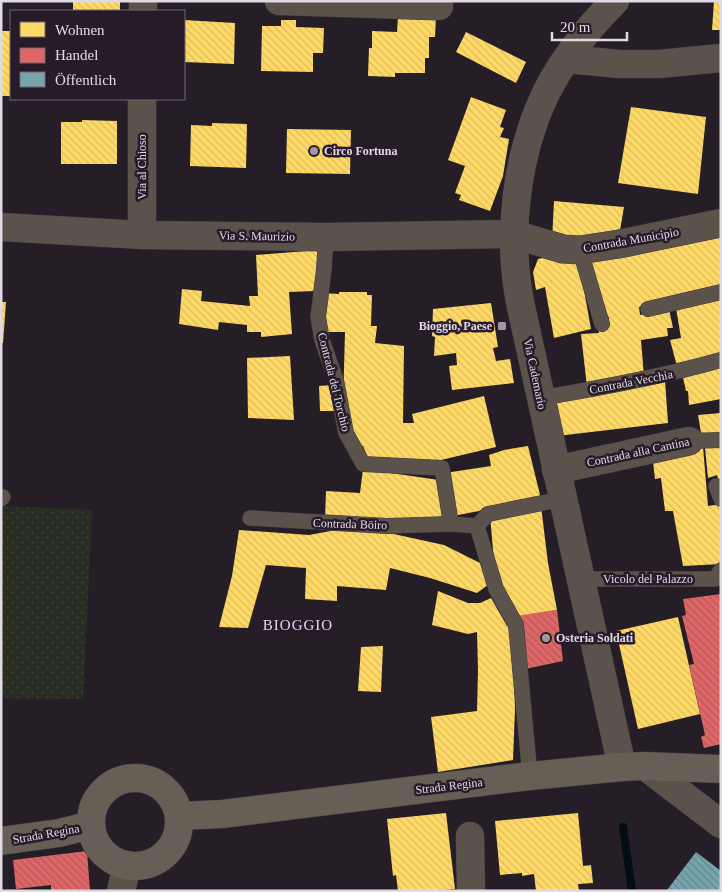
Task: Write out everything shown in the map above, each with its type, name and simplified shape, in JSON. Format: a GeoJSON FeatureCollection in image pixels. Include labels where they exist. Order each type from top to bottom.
{"type":"FeatureCollection","features":[{"type":"Feature","properties":{"kind":"main road","name":"Strada Regina"},"geometry":{"type":"LineString","coordinates":[[179,816],[222,814],[530,776],[634,766],[721,768]]}},
{"type":"Feature","properties":{"kind":"main road"},"geometry":{"type":"LineString","coordinates":[[132,778],[145,779],[163,788],[176,803],[179,816],[179,830],[174,843],[166,854],[154,862],[141,866],[124,878],[114,860],[102,852],[91,826],[92,811],[98,798],[119,781],[132,778]]}},
{"type":"Feature","properties":{"kind":"main road","name":"Strada Regina"},"geometry":{"type":"LineString","coordinates":[[1,841],[59,833],[91,826]]}},
{"type":"Feature","properties":{"kind":"street"},"geometry":{"type":"LineString","coordinates":[[279,1],[439,6]]}},
{"type":"Feature","properties":{"kind":"street","name":"Via Cademario"},"geometry":{"type":"LineString","coordinates":[[615,1],[597,19],[567,59],[547,91],[536,115],[527,142],[513,234],[515,278],[580,579],[634,766]]}},
{"type":"Feature","properties":{"kind":"street"},"geometry":{"type":"LineString","coordinates":[[567,59],[619,64],[658,64],[721,58]]}},
{"type":"Feature","properties":{"kind":"street","name":"Via al Chioso"},"geometry":{"type":"LineString","coordinates":[[142,100],[142,235]]}},
{"type":"Feature","properties":{"kind":"street","name":"Contrada Municipio"},"geometry":{"type":"LineString","coordinates":[[513,234],[563,249],[580,250],[721,223]]}},
{"type":"Feature","properties":{"kind":"street","name":"Via S. Maurizio"},"geometry":{"type":"LineString","coordinates":[[1,227],[142,235],[326,237],[513,234]]}},
{"type":"Feature","properties":{"kind":"street","name":"Contrada alla Cantina"},"geometry":{"type":"LineString","coordinates":[[556,470],[689,441]]}},
{"type":"Feature","properties":{"kind":"street"},"geometry":{"type":"LineString","coordinates":[[634,766],[680,794],[721,824]]}},
{"type":"Feature","properties":{"kind":"street"},"geometry":{"type":"LineString","coordinates":[[470,836],[471,891]]}},
{"type":"Feature","properties":{"kind":"lane","name":"Contrada del Torchio"},"geometry":{"type":"LineString","coordinates":[[326,237],[318,317],[322,340],[336,380],[346,433],[363,464],[442,468],[451,524]]}},
{"type":"Feature","properties":{"kind":"lane"},"geometry":{"type":"LineString","coordinates":[[580,250],[602,324]]}},
{"type":"Feature","properties":{"kind":"lane"},"geometry":{"type":"LineString","coordinates":[[648,309],[721,292]]}},
{"type":"Feature","properties":{"kind":"lane","name":"Contrada Vecchia"},"geometry":{"type":"LineString","coordinates":[[540,398],[621,385],[676,373],[721,360]]}},
{"type":"Feature","properties":{"kind":"lane","name":"Contrada alla Cantina"},"geometry":{"type":"LineString","coordinates":[[689,441],[721,440]]}},
{"type":"Feature","properties":{"kind":"lane"},"geometry":{"type":"LineString","coordinates":[[477,526],[488,514],[562,499]]}},
{"type":"Feature","properties":{"kind":"lane","name":"Contrada Böiro"},"geometry":{"type":"LineString","coordinates":[[250,518],[387,526],[451,524]]}},
{"type":"Feature","properties":{"kind":"lane"},"geometry":{"type":"LineString","coordinates":[[451,524],[477,526]]}},
{"type":"Feature","properties":{"kind":"lane"},"geometry":{"type":"LineString","coordinates":[[477,526],[496,589],[516,625],[530,776]]}},
{"type":"Feature","properties":{"kind":"lane","name":"Vicolo del Palazzo"},"geometry":{"type":"LineString","coordinates":[[580,579],[718,575]]}},
{"type":"Feature","properties":{"kind":"green space"},"geometry":{"type":"Polygon","coordinates":[[[1,506],[92,510],[83,699],[1,698],[1,506]]]}},
{"type":"Feature","properties":{"kind":"building: Wohnen"},"geometry":{"type":"Polygon","coordinates":[[[73,1],[120,1],[120,10],[73,10],[73,1]]]}},
{"type":"Feature","properties":{"kind":"building: Wohnen"},"geometry":{"type":"Polygon","coordinates":[[[714,1],[721,1],[721,30],[712,30],[714,1]]]}},
{"type":"Feature","properties":{"kind":"building: Wohnen"},"geometry":{"type":"Polygon","coordinates":[[[398,16],[436,17],[435,37],[429,37],[429,58],[425,58],[425,73],[395,73],[395,77],[368,76],[369,48],[372,48],[372,31],[397,32],[398,16]]]}},
{"type":"Feature","properties":{"kind":"building: Wohnen"},"geometry":{"type":"Polygon","coordinates":[[[185,20],[235,23],[234,64],[185,62],[185,20]]]}},
{"type":"Feature","properties":{"kind":"building: Wohnen"},"geometry":{"type":"Polygon","coordinates":[[[281,20],[296,20],[296,27],[324,28],[323,53],[313,53],[313,72],[261,71],[262,26],[281,26],[281,20]]]}},
{"type":"Feature","properties":{"kind":"building: Wohnen"},"geometry":{"type":"Polygon","coordinates":[[[1,31],[10,31],[10,96],[1,96],[1,31]]]}},
{"type":"Feature","properties":{"kind":"building: Wohnen"},"geometry":{"type":"Polygon","coordinates":[[[466,32],[526,62],[516,83],[456,52],[466,32]]]}},
{"type":"Feature","properties":{"kind":"building: Wohnen"},"geometry":{"type":"Polygon","coordinates":[[[471,97],[506,110],[500,127],[504,128],[500,137],[509,139],[503,176],[490,211],[459,200],[461,195],[455,193],[465,166],[448,160],[471,97]]]}},
{"type":"Feature","properties":{"kind":"building: Wohnen"},"geometry":{"type":"Polygon","coordinates":[[[631,107],[706,117],[698,194],[618,183],[631,107]]]}},
{"type":"Feature","properties":{"kind":"building: Wohnen"},"geometry":{"type":"Polygon","coordinates":[[[82,120],[117,121],[117,164],[61,164],[61,122],[82,122],[82,120]]]}},
{"type":"Feature","properties":{"kind":"building: Wohnen"},"geometry":{"type":"Polygon","coordinates":[[[212,123],[247,124],[246,168],[190,166],[191,125],[212,126],[212,123]]]}},
{"type":"Feature","properties":{"kind":"building: Wohnen"},"geometry":{"type":"Polygon","coordinates":[[[287,129],[351,130],[350,174],[286,173],[287,129]]]}},
{"type":"Feature","properties":{"kind":"building: Wohnen"},"geometry":{"type":"Polygon","coordinates":[[[554,201],[624,207],[618,242],[552,241],[554,201]]]}},
{"type":"Feature","properties":{"kind":"building: Wohnen"},"geometry":{"type":"Polygon","coordinates":[[[721,232],[721,286],[679,295],[639,307],[640,315],[669,309],[673,328],[667,328],[668,336],[641,340],[644,377],[587,387],[581,334],[599,333],[598,327],[609,326],[609,317],[605,318],[585,254],[721,232]]]}},
{"type":"Feature","properties":{"kind":"building: Wohnen"},"geometry":{"type":"Polygon","coordinates":[[[319,250],[315,291],[289,292],[292,334],[261,337],[261,332],[247,332],[247,325],[219,322],[218,330],[179,324],[182,289],[202,291],[201,301],[250,306],[249,296],[258,296],[256,255],[319,250]]]}},
{"type":"Feature","properties":{"kind":"building: Wohnen"},"geometry":{"type":"Polygon","coordinates":[[[556,255],[578,257],[591,329],[554,338],[545,287],[536,290],[533,272],[538,259],[556,255]]]}},
{"type":"Feature","properties":{"kind":"building: Wohnen"},"geometry":{"type":"Polygon","coordinates":[[[339,292],[367,292],[367,295],[372,295],[371,326],[377,326],[375,343],[404,346],[403,423],[414,423],[412,414],[484,396],[496,447],[424,464],[375,459],[367,456],[363,446],[358,446],[343,405],[345,332],[325,332],[323,293],[339,294],[339,292]]]}},
{"type":"Feature","properties":{"kind":"building: Wohnen"},"geometry":{"type":"Polygon","coordinates":[[[721,299],[721,359],[678,370],[670,340],[681,338],[676,308],[721,299]]]}},
{"type":"Feature","properties":{"kind":"building: Wohnen"},"geometry":{"type":"Polygon","coordinates":[[[1,302],[6,302],[3,343],[1,343],[1,302]]]}},
{"type":"Feature","properties":{"kind":"building: Wohnen"},"geometry":{"type":"Polygon","coordinates":[[[491,303],[498,347],[493,348],[496,361],[510,359],[514,383],[452,390],[449,366],[457,365],[456,353],[434,356],[435,337],[432,336],[433,309],[491,303]]]}},
{"type":"Feature","properties":{"kind":"building: Wohnen"},"geometry":{"type":"Polygon","coordinates":[[[290,356],[294,420],[248,418],[247,358],[290,356]]]}},
{"type":"Feature","properties":{"kind":"building: Wohnen"},"geometry":{"type":"Polygon","coordinates":[[[721,363],[721,399],[689,405],[688,391],[686,391],[682,373],[721,363]]]}},
{"type":"Feature","properties":{"kind":"building: Wohnen"},"geometry":{"type":"Polygon","coordinates":[[[665,380],[668,423],[557,436],[552,398],[665,380]]]}},
{"type":"Feature","properties":{"kind":"building: Wohnen"},"geometry":{"type":"Polygon","coordinates":[[[332,385],[337,411],[320,411],[319,386],[332,385]]]}},
{"type":"Feature","properties":{"kind":"building: Wohnen"},"geometry":{"type":"Polygon","coordinates":[[[721,413],[721,438],[702,439],[698,415],[721,413]]]}},
{"type":"Feature","properties":{"kind":"building: Wohnen"},"geometry":{"type":"Polygon","coordinates":[[[528,446],[541,499],[453,516],[445,473],[491,466],[489,455],[528,446]]]}},
{"type":"Feature","properties":{"kind":"building: Wohnen"},"geometry":{"type":"Polygon","coordinates":[[[703,447],[708,506],[721,504],[721,564],[683,566],[673,511],[665,511],[661,478],[655,479],[652,453],[703,447]]]}},
{"type":"Feature","properties":{"kind":"building: Wohnen"},"geometry":{"type":"Polygon","coordinates":[[[721,447],[720,487],[717,475],[708,478],[705,448],[721,447]]]}},
{"type":"Feature","properties":{"kind":"building: Wohnen"},"geometry":{"type":"Polygon","coordinates":[[[363,469],[439,480],[446,522],[390,518],[382,522],[325,519],[326,491],[360,493],[363,469]]]}},
{"type":"Feature","properties":{"kind":"building: Wohnen"},"geometry":{"type":"Polygon","coordinates":[[[541,506],[548,563],[557,610],[513,617],[507,604],[499,572],[495,572],[490,516],[541,506]]]}},
{"type":"Feature","properties":{"kind":"building: Wohnen"},"geometry":{"type":"Polygon","coordinates":[[[239,530],[309,535],[336,530],[389,533],[444,545],[480,563],[489,584],[477,593],[390,568],[386,590],[337,586],[337,601],[305,599],[306,568],[266,565],[248,628],[219,627],[232,576],[239,530]]]}},
{"type":"Feature","properties":{"kind":"building: Wohnen"},"geometry":{"type":"Polygon","coordinates":[[[438,591],[468,603],[480,603],[491,598],[507,626],[513,625],[515,710],[513,760],[438,772],[431,717],[477,711],[478,670],[477,632],[468,634],[432,625],[438,591]]]}},
{"type":"Feature","properties":{"kind":"building: Wohnen"},"geometry":{"type":"Polygon","coordinates":[[[678,617],[700,714],[638,729],[616,631],[678,617]]]}},
{"type":"Feature","properties":{"kind":"building: Wohnen"},"geometry":{"type":"Polygon","coordinates":[[[383,646],[381,692],[358,691],[361,647],[383,646]]]}},
{"type":"Feature","properties":{"kind":"building: Wohnen"},"geometry":{"type":"Polygon","coordinates":[[[446,813],[455,889],[398,891],[396,875],[393,876],[387,819],[446,813]]]}},
{"type":"Feature","properties":{"kind":"building: Wohnen"},"geometry":{"type":"Polygon","coordinates":[[[578,813],[583,866],[591,865],[593,883],[578,884],[579,891],[536,891],[534,874],[522,876],[522,873],[500,875],[495,821],[578,813]]]}},
{"type":"Feature","properties":{"kind":"building: Handel"},"geometry":{"type":"Polygon","coordinates":[[[721,594],[721,744],[704,748],[701,737],[705,735],[689,665],[694,664],[682,616],[686,615],[683,599],[721,594]]]}},
{"type":"Feature","properties":{"kind":"building: Handel"},"geometry":{"type":"Polygon","coordinates":[[[557,610],[563,661],[525,669],[516,616],[557,610]]]}},
{"type":"Feature","properties":{"kind":"building: Handel"},"geometry":{"type":"Polygon","coordinates":[[[87,851],[90,891],[51,891],[51,885],[16,889],[13,860],[87,851]]]}},
{"type":"Feature","properties":{"kind":"building: Öffentlich"},"geometry":{"type":"Polygon","coordinates":[[[696,852],[721,871],[721,891],[668,891],[667,890],[696,852]]]}},
{"type":"Feature","properties":{"kind":"waterway"},"geometry":{"type":"LineString","coordinates":[[623,827],[632,891]]}},
{"type":"Feature","properties":{"kind":"place","name":"Circo Fortuna"},"geometry":{"type":"Point","coordinates":[314,151]}},
{"type":"Feature","properties":{"kind":"place","name":"Bioggio, Paese"},"geometry":{"type":"Point","coordinates":[502,326]}},
{"type":"Feature","properties":{"kind":"place","name":"Osteria Soldati"},"geometry":{"type":"Point","coordinates":[546,638]}},
{"type":"Feature","properties":{"kind":"district","name":"BIOGGIO"},"geometry":{"type":"Point","coordinates":[298,625]}}]}
